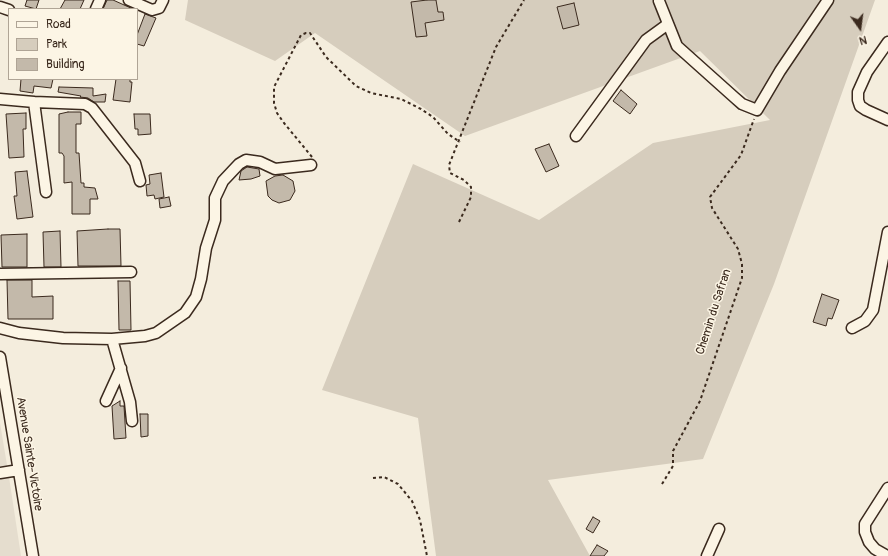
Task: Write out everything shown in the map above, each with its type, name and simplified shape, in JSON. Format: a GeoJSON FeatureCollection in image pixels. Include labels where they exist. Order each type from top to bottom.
{"type":"FeatureCollection","features":[{"type":"Feature","properties":{"kind":"street"},"geometry":{"type":"LineString","coordinates":[[132,4],[156,10],[163,0]]}},
{"type":"Feature","properties":{"kind":"street"},"geometry":{"type":"LineString","coordinates":[[659,1],[677,46],[742,104],[757,110],[780,71],[828,0]]}},
{"type":"Feature","properties":{"kind":"street"},"geometry":{"type":"LineString","coordinates":[[576,136],[646,40],[668,24]]}},
{"type":"Feature","properties":{"kind":"street"},"geometry":{"type":"LineString","coordinates":[[888,42],[860,86],[858,100],[866,110],[888,120]]}},
{"type":"Feature","properties":{"kind":"street"},"geometry":{"type":"LineString","coordinates":[[0,99],[85,104],[92,108],[135,163],[140,181]]}},
{"type":"Feature","properties":{"kind":"street"},"geometry":{"type":"LineString","coordinates":[[34,102],[46,192]]}},
{"type":"Feature","properties":{"kind":"street"},"geometry":{"type":"LineString","coordinates":[[0,328],[64,338],[112,339],[145,336],[156,333],[185,313],[196,297],[201,279],[206,248],[215,220],[215,198],[222,181],[239,164],[246,160],[260,162],[275,169],[311,165]]}},
{"type":"Feature","properties":{"kind":"street"},"geometry":{"type":"LineString","coordinates":[[852,328],[865,321],[873,310],[888,232]]}},
{"type":"Feature","properties":{"kind":"street"},"geometry":{"type":"LineString","coordinates":[[0,274],[131,272]]}},
{"type":"Feature","properties":{"kind":"street"},"geometry":{"type":"LineString","coordinates":[[112,339],[130,402],[132,422]]}},
{"type":"Feature","properties":{"kind":"street","name":"Avenue Sainte-Victoire"},"geometry":{"type":"LineString","coordinates":[[0,357],[32,556]]}},
{"type":"Feature","properties":{"kind":"street"},"geometry":{"type":"LineString","coordinates":[[106,401],[121,368]]}},
{"type":"Feature","properties":{"kind":"street"},"geometry":{"type":"LineString","coordinates":[[0,473],[19,470]]}},
{"type":"Feature","properties":{"kind":"street"},"geometry":{"type":"LineString","coordinates":[[887,556],[875,549],[869,542],[865,532],[865,524],[888,488]]}},
{"type":"Feature","properties":{"kind":"street"},"geometry":{"type":"LineString","coordinates":[[707,556],[719,529]]}},
{"type":"Feature","properties":{"kind":"path"},"geometry":{"type":"LineString","coordinates":[[459,222],[471,197],[471,187],[464,180],[450,173],[449,168],[496,47],[524,0]]}},
{"type":"Feature","properties":{"kind":"path"},"geometry":{"type":"LineString","coordinates":[[311,165],[316,164],[314,160],[284,123],[277,113],[274,103],[274,87],[301,35],[306,34],[310,34],[326,57],[356,86],[371,93],[401,99],[421,109],[433,117],[448,134],[460,142]]}},
{"type":"Feature","properties":{"kind":"path","name":"Chemin du Safran"},"geometry":{"type":"LineString","coordinates":[[662,484],[673,466],[673,451],[700,401],[742,278],[742,264],[738,249],[712,208],[710,197],[741,155],[757,110]]}},
{"type":"Feature","properties":{"kind":"path"},"geometry":{"type":"LineString","coordinates":[[373,478],[384,477],[398,484],[412,501],[420,520],[426,556]]}},
{"type":"Feature","properties":{"kind":"shaded area"},"geometry":{"type":"Polygon","coordinates":[[[0,423],[9,477],[21,556],[0,556],[0,423]]]}},
{"type":"Feature","properties":{"kind":"green space"},"geometry":{"type":"Polygon","coordinates":[[[188,0],[875,0],[774,284],[703,459],[548,480],[590,556],[436,556],[418,418],[322,390],[413,164],[539,220],[653,143],[770,120],[700,51],[465,136],[315,33],[275,61],[185,20],[188,0]]]}},
{"type":"Feature","properties":{"kind":"building"},"geometry":{"type":"Polygon","coordinates":[[[27,0],[39,0],[36,8],[25,6],[27,0]]]}},
{"type":"Feature","properties":{"kind":"building"},"geometry":{"type":"Polygon","coordinates":[[[65,0],[84,0],[80,8],[61,8],[65,0]]]}},
{"type":"Feature","properties":{"kind":"building"},"geometry":{"type":"Polygon","coordinates":[[[107,0],[113,0],[131,8],[103,8],[107,0]]]}},
{"type":"Feature","properties":{"kind":"building"},"geometry":{"type":"Polygon","coordinates":[[[436,0],[438,12],[443,12],[444,20],[425,23],[427,36],[416,37],[411,2],[436,0]]]}},
{"type":"Feature","properties":{"kind":"building"},"geometry":{"type":"Polygon","coordinates":[[[574,3],[579,25],[563,29],[557,7],[574,3]]]}},
{"type":"Feature","properties":{"kind":"building"},"geometry":{"type":"Polygon","coordinates":[[[145,14],[156,18],[144,46],[138,44],[138,32],[145,14]]]}},
{"type":"Feature","properties":{"kind":"building"},"geometry":{"type":"Polygon","coordinates":[[[21,80],[53,80],[51,88],[34,86],[33,93],[20,91],[21,80]]]}},
{"type":"Feature","properties":{"kind":"building"},"geometry":{"type":"Polygon","coordinates":[[[116,80],[130,80],[130,82],[132,82],[130,102],[113,100],[116,80]]]}},
{"type":"Feature","properties":{"kind":"building"},"geometry":{"type":"Polygon","coordinates":[[[59,87],[93,88],[93,96],[106,94],[105,102],[94,102],[88,98],[80,97],[81,96],[58,92],[59,87]]]}},
{"type":"Feature","properties":{"kind":"building"},"geometry":{"type":"Polygon","coordinates":[[[621,90],[637,104],[630,114],[613,101],[621,90]]]}},
{"type":"Feature","properties":{"kind":"building"},"geometry":{"type":"Polygon","coordinates":[[[81,112],[81,124],[76,124],[76,153],[79,153],[81,183],[84,183],[84,187],[95,188],[98,199],[90,199],[90,214],[72,214],[72,182],[64,183],[64,156],[62,153],[59,153],[59,114],[81,112]]]}},
{"type":"Feature","properties":{"kind":"building"},"geometry":{"type":"Polygon","coordinates":[[[26,113],[26,129],[23,129],[24,157],[9,158],[6,114],[26,113]]]}},
{"type":"Feature","properties":{"kind":"building"},"geometry":{"type":"Polygon","coordinates":[[[134,114],[150,114],[151,134],[138,135],[138,129],[135,129],[134,114]]]}},
{"type":"Feature","properties":{"kind":"building"},"geometry":{"type":"Polygon","coordinates":[[[549,144],[559,166],[546,172],[535,149],[549,144]]]}},
{"type":"Feature","properties":{"kind":"building"},"geometry":{"type":"Polygon","coordinates":[[[247,167],[259,169],[260,176],[251,179],[239,180],[241,171],[247,167]]]}},
{"type":"Feature","properties":{"kind":"building"},"geometry":{"type":"Polygon","coordinates":[[[27,171],[33,217],[17,219],[14,196],[17,196],[15,172],[27,171]]]}},
{"type":"Feature","properties":{"kind":"building"},"geometry":{"type":"Polygon","coordinates":[[[161,173],[164,197],[155,199],[154,195],[147,196],[146,185],[150,184],[149,175],[161,173]]]}},
{"type":"Feature","properties":{"kind":"building"},"geometry":{"type":"Polygon","coordinates":[[[283,175],[293,181],[295,191],[290,200],[279,203],[272,200],[268,196],[266,181],[275,176],[283,175]]]}},
{"type":"Feature","properties":{"kind":"building"},"geometry":{"type":"Polygon","coordinates":[[[169,197],[171,206],[160,208],[159,199],[169,197]]]}},
{"type":"Feature","properties":{"kind":"building"},"geometry":{"type":"Polygon","coordinates":[[[120,229],[121,266],[78,266],[77,231],[120,229]]]}},
{"type":"Feature","properties":{"kind":"building"},"geometry":{"type":"Polygon","coordinates":[[[60,231],[61,267],[44,267],[43,232],[60,231]]]}},
{"type":"Feature","properties":{"kind":"building"},"geometry":{"type":"Polygon","coordinates":[[[27,234],[27,267],[2,267],[1,235],[27,234]]]}},
{"type":"Feature","properties":{"kind":"building"},"geometry":{"type":"Polygon","coordinates":[[[7,280],[32,280],[32,297],[53,296],[53,319],[8,319],[7,280]]]}},
{"type":"Feature","properties":{"kind":"building"},"geometry":{"type":"Polygon","coordinates":[[[118,281],[130,281],[131,330],[119,330],[118,281]]]}},
{"type":"Feature","properties":{"kind":"building"},"geometry":{"type":"Polygon","coordinates":[[[822,294],[839,300],[832,319],[828,318],[826,326],[813,322],[822,294]]]}},
{"type":"Feature","properties":{"kind":"building"},"geometry":{"type":"Polygon","coordinates":[[[120,401],[120,406],[124,406],[126,438],[114,439],[112,406],[120,401]]]}},
{"type":"Feature","properties":{"kind":"building"},"geometry":{"type":"Polygon","coordinates":[[[140,414],[148,414],[148,436],[141,437],[140,414]]]}},
{"type":"Feature","properties":{"kind":"building"},"geometry":{"type":"Polygon","coordinates":[[[593,517],[600,521],[593,533],[586,529],[593,517]]]}},
{"type":"Feature","properties":{"kind":"building"},"geometry":{"type":"Polygon","coordinates":[[[597,545],[608,551],[604,556],[590,556],[597,545]]]}}]}
